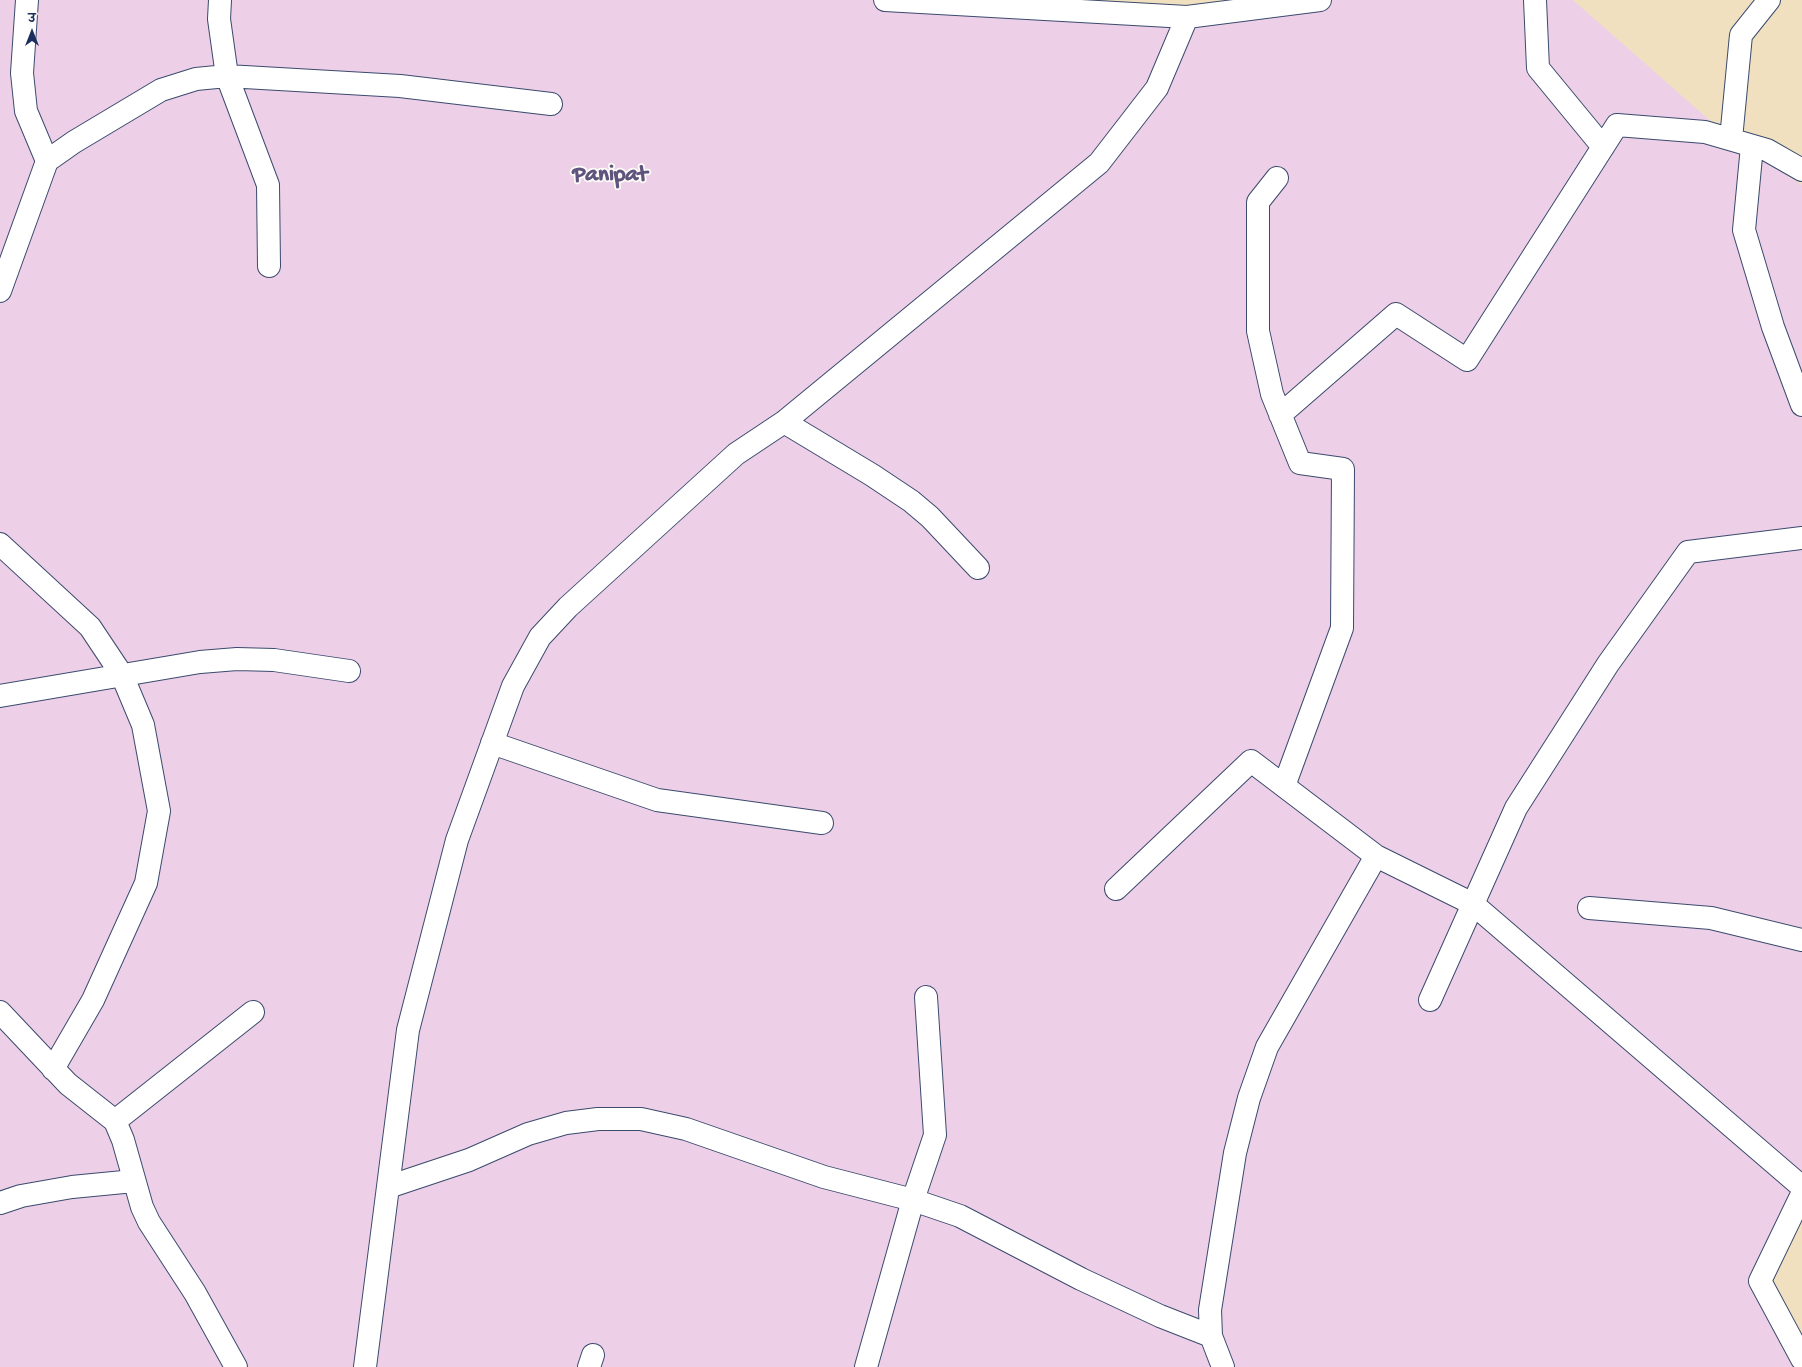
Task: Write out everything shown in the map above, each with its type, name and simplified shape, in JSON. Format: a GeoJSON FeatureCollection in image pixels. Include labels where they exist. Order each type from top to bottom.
{"type":"FeatureCollection","features":[{"type":"Feature","properties":{"kind":"street"},"geometry":{"type":"LineString","coordinates":[[28,0],[22,72],[26,111],[47,160]]}},
{"type":"Feature","properties":{"kind":"street"},"geometry":{"type":"LineString","coordinates":[[220,0],[219,18],[227,76],[268,185],[269,266]]}},
{"type":"Feature","properties":{"kind":"street"},"geometry":{"type":"LineString","coordinates":[[885,0],[1187,17],[1320,0]]}},
{"type":"Feature","properties":{"kind":"street"},"geometry":{"type":"LineString","coordinates":[[1535,0],[1538,68],[1603,147]]}},
{"type":"Feature","properties":{"kind":"street"},"geometry":{"type":"LineString","coordinates":[[1731,139],[1741,35],[1770,0]]}},
{"type":"Feature","properties":{"kind":"street"},"geometry":{"type":"LineString","coordinates":[[365,1367],[408,1030],[457,840],[513,686],[540,637],[568,607],[736,454],[784,422],[1099,163],[1156,88],[1187,17]]}},
{"type":"Feature","properties":{"kind":"street"},"geometry":{"type":"LineString","coordinates":[[0,291],[47,160],[161,90],[196,79],[227,76],[400,86],[551,104]]}},
{"type":"Feature","properties":{"kind":"street"},"geometry":{"type":"LineString","coordinates":[[1280,415],[1396,314],[1467,360],[1616,125],[1705,132],[1767,150],[1802,170]]}},
{"type":"Feature","properties":{"kind":"street"},"geometry":{"type":"LineString","coordinates":[[1752,146],[1744,230],[1773,326],[1802,404]]}},
{"type":"Feature","properties":{"kind":"street"},"geometry":{"type":"LineString","coordinates":[[1277,178],[1258,202],[1258,331],[1272,394],[1300,463],[1343,469],[1342,628],[1284,786]]}},
{"type":"Feature","properties":{"kind":"street"},"geometry":{"type":"LineString","coordinates":[[784,422],[872,475],[911,501],[930,517],[978,568]]}},
{"type":"Feature","properties":{"kind":"street"},"geometry":{"type":"LineString","coordinates":[[1430,1000],[1516,808],[1608,664],[1688,552],[1802,538]]}},
{"type":"Feature","properties":{"kind":"street"},"geometry":{"type":"LineString","coordinates":[[0,544],[90,627],[122,675],[143,725],[159,811],[146,883],[93,1000],[53,1068]]}},
{"type":"Feature","properties":{"kind":"street"},"geometry":{"type":"LineString","coordinates":[[0,696],[200,662],[237,658],[274,660],[349,671]]}},
{"type":"Feature","properties":{"kind":"street"},"geometry":{"type":"LineString","coordinates":[[492,743],[656,800],[822,823]]}},
{"type":"Feature","properties":{"kind":"street"},"geometry":{"type":"LineString","coordinates":[[1116,889],[1251,761],[1376,856],[1473,904],[1802,1187]]}},
{"type":"Feature","properties":{"kind":"street"},"geometry":{"type":"LineString","coordinates":[[1223,1367],[1211,1336],[1210,1310],[1235,1153],[1249,1098],[1267,1047],[1376,856]]}},
{"type":"Feature","properties":{"kind":"street"},"geometry":{"type":"LineString","coordinates":[[1589,908],[1711,918],[1802,940]]}},
{"type":"Feature","properties":{"kind":"street"},"geometry":{"type":"LineString","coordinates":[[866,1367],[913,1200],[935,1135],[926,997]]}},
{"type":"Feature","properties":{"kind":"street"},"geometry":{"type":"LineString","coordinates":[[0,1012],[68,1084],[115,1121],[126,1147],[134,1181],[149,1222],[195,1293],[236,1367]]}},
{"type":"Feature","properties":{"kind":"street"},"geometry":{"type":"LineString","coordinates":[[115,1121],[253,1012]]}},
{"type":"Feature","properties":{"kind":"street"},"geometry":{"type":"LineString","coordinates":[[388,1187],[469,1160],[528,1134],[566,1123],[598,1119],[641,1119],[686,1129],[824,1177],[913,1200],[960,1216],[1081,1279],[1160,1316],[1211,1336]]}},
{"type":"Feature","properties":{"kind":"street"},"geometry":{"type":"LineString","coordinates":[[0,1203],[21,1196],[72,1187],[134,1181]]}},
{"type":"Feature","properties":{"kind":"street"},"geometry":{"type":"LineString","coordinates":[[1802,1194],[1760,1281],[1802,1359]]}},
{"type":"Feature","properties":{"kind":"shaded area"},"geometry":{"type":"Polygon","coordinates":[[[0,0],[1004,0],[1187,17],[1243,0],[1573,0],[1731,139],[1802,185],[1802,1196],[1760,1281],[1802,1367],[0,1367],[0,0]]]}},
{"type":"Feature","properties":{"kind":"district","name":"Panipat"},"geometry":{"type":"Point","coordinates":[610,176]}}]}
